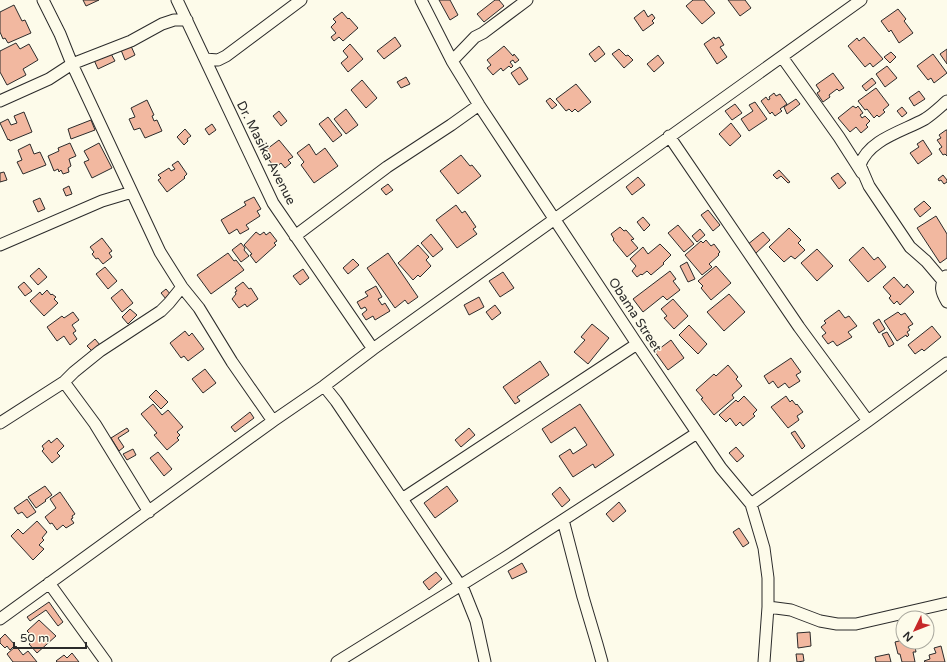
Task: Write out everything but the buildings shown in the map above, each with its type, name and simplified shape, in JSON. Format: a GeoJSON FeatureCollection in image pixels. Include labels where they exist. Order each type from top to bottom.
{"type":"FeatureCollection","features":[{"type":"Feature","properties":{"kind":"street"},"geometry":{"type":"LineString","coordinates":[[43,0],[160,252],[182,287],[199,308],[232,362],[273,421]]}},
{"type":"Feature","properties":{"kind":"street","name":"Dr. Masika Avenue"},"geometry":{"type":"LineString","coordinates":[[177,0],[273,203],[373,349]]}},
{"type":"Feature","properties":{"kind":"street","name":"Obama Street"},"geometry":{"type":"LineString","coordinates":[[421,0],[452,61],[479,105],[697,433],[721,468],[751,504],[764,548],[768,578],[768,607],[764,662]]}},
{"type":"Feature","properties":{"kind":"street"},"geometry":{"type":"LineString","coordinates":[[452,61],[476,37],[527,0]]}},
{"type":"Feature","properties":{"kind":"street"},"geometry":{"type":"LineString","coordinates":[[0,619],[669,136],[861,0]]}},
{"type":"Feature","properties":{"kind":"street"},"geometry":{"type":"LineString","coordinates":[[205,60],[218,60],[226,56],[294,2]]}},
{"type":"Feature","properties":{"kind":"street"},"geometry":{"type":"LineString","coordinates":[[0,101],[49,79],[72,64],[131,41],[174,20],[187,20]]}},
{"type":"Feature","properties":{"kind":"street"},"geometry":{"type":"LineString","coordinates":[[782,57],[863,173]]}},
{"type":"Feature","properties":{"kind":"street"},"geometry":{"type":"LineString","coordinates":[[947,101],[927,118],[876,144],[863,156],[860,164],[869,186],[910,247],[945,278],[940,286],[941,293],[947,302]]}},
{"type":"Feature","properties":{"kind":"street"},"geometry":{"type":"LineString","coordinates":[[295,236],[388,167],[479,105]]}},
{"type":"Feature","properties":{"kind":"street"},"geometry":{"type":"LineString","coordinates":[[669,136],[799,327],[868,421]]}},
{"type":"Feature","properties":{"kind":"street"},"geometry":{"type":"LineString","coordinates":[[0,245],[102,201],[132,192]]}},
{"type":"Feature","properties":{"kind":"street"},"geometry":{"type":"LineString","coordinates":[[0,423],[64,382],[100,351],[161,311],[169,304],[182,287]]}},
{"type":"Feature","properties":{"kind":"street"},"geometry":{"type":"LineString","coordinates":[[402,499],[637,344]]}},
{"type":"Feature","properties":{"kind":"street"},"geometry":{"type":"LineString","coordinates":[[751,504],[947,364]]}},
{"type":"Feature","properties":{"kind":"street"},"geometry":{"type":"LineString","coordinates":[[64,382],[95,424],[149,512]]}},
{"type":"Feature","properties":{"kind":"street"},"geometry":{"type":"LineString","coordinates":[[324,386],[336,401],[460,584],[476,621],[485,662]]}},
{"type":"Feature","properties":{"kind":"street"},"geometry":{"type":"LineString","coordinates":[[338,662],[460,584],[503,559],[697,433]]}},
{"type":"Feature","properties":{"kind":"street"},"geometry":{"type":"LineString","coordinates":[[563,520],[602,662]]}},
{"type":"Feature","properties":{"kind":"street"},"geometry":{"type":"LineString","coordinates":[[48,583],[106,662]]}},
{"type":"Feature","properties":{"kind":"street"},"geometry":{"type":"LineString","coordinates":[[768,607],[791,610],[820,621],[837,624],[856,624],[947,603]]}}]}
